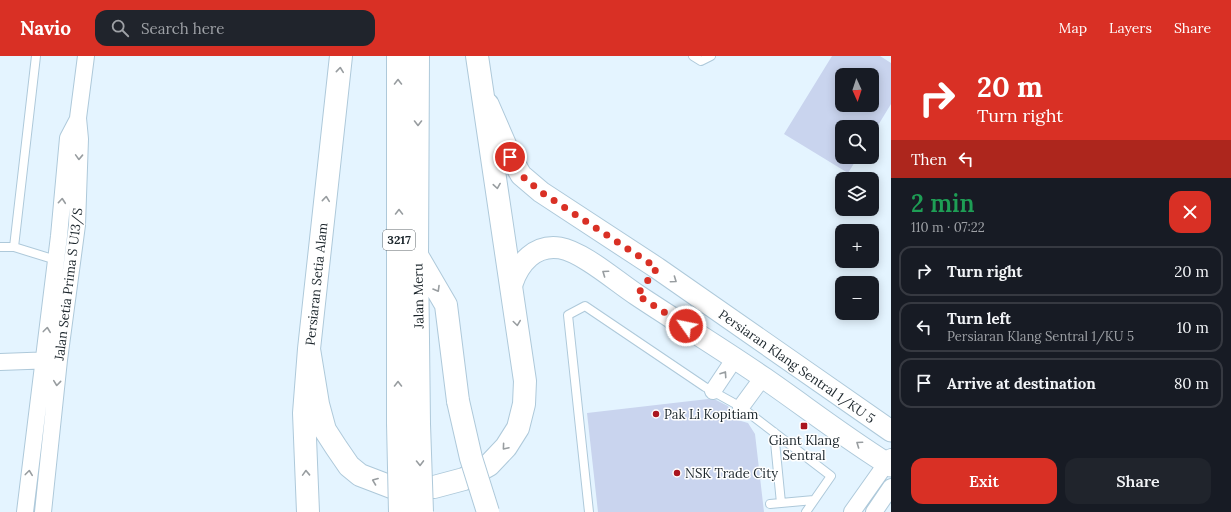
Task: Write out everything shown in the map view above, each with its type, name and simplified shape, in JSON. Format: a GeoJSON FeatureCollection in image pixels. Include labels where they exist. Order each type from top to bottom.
{"type":"FeatureCollection","features":[{"type":"Feature","properties":{"kind":"highway","name":"Persiaran Setia Alam"},"geometry":{"type":"LineString","coordinates":[[308,512],[304,413],[309,349],[342,56]]}},
{"type":"Feature","properties":{"kind":"highway","name":"Jalan Meru"},"geometry":{"type":"LineString","coordinates":[[398,56],[409,424],[422,512]]}},
{"type":"Feature","properties":{"kind":"highway","name":"Jalan Meru"},"geometry":{"type":"LineString","coordinates":[[400,512],[409,424],[417,256],[418,56]]}},
{"type":"Feature","properties":{"kind":"highway"},"geometry":{"type":"LineString","coordinates":[[309,349],[318,404],[325,430],[349,466],[360,475],[394,488],[434,487],[464,479],[489,465],[506,447],[518,428],[524,404],[525,381],[512,284],[477,56]]}},
{"type":"Feature","properties":{"kind":"highway"},"geometry":{"type":"LineString","coordinates":[[417,256],[446,305],[458,400],[471,458],[488,512]]}},
{"type":"Feature","properties":{"kind":"street","name":"Jalan Setia Prima S U13/S"},"geometry":{"type":"LineString","coordinates":[[43,512],[51,360],[77,225],[80,139],[78,118],[86,56]]}},
{"type":"Feature","properties":{"kind":"street","name":"Persiaran Klang Sentral 1/KU 5"},"geometry":{"type":"LineString","coordinates":[[483,92],[510,157],[521,175],[541,192],[657,268],[891,431]]}},
{"type":"Feature","properties":{"kind":"street"},"geometry":{"type":"LineString","coordinates":[[25,512],[51,360],[56,260],[68,138],[78,118]]}},
{"type":"Feature","properties":{"kind":"street"},"geometry":{"type":"LineString","coordinates":[[512,284],[517,270],[526,260],[544,249],[559,248],[572,251],[890,462],[852,512]]}},
{"type":"Feature","properties":{"kind":"street"},"geometry":{"type":"LineString","coordinates":[[637,295],[657,268]]}},
{"type":"Feature","properties":{"kind":"street"},"geometry":{"type":"LineString","coordinates":[[713,391],[735,358]]}},
{"type":"Feature","properties":{"kind":"street"},"geometry":{"type":"LineString","coordinates":[[0,362],[51,360]]}},
{"type":"Feature","properties":{"kind":"street"},"geometry":{"type":"LineString","coordinates":[[741,407],[763,377]]}},
{"type":"Feature","properties":{"kind":"street"},"geometry":{"type":"LineString","coordinates":[[874,512],[891,487]]}},
{"type":"Feature","properties":{"kind":"lane"},"geometry":{"type":"LineString","coordinates":[[14,247],[36,56]]}},
{"type":"Feature","properties":{"kind":"lane"},"geometry":{"type":"LineString","coordinates":[[693,56],[701,61],[711,56]]}},
{"type":"Feature","properties":{"kind":"lane"},"geometry":{"type":"LineString","coordinates":[[0,247],[14,247],[56,260]]}},
{"type":"Feature","properties":{"kind":"lane"},"geometry":{"type":"LineString","coordinates":[[589,512],[568,315],[584,306],[713,391],[741,407],[831,476],[806,512]]}},
{"type":"Feature","properties":{"kind":"lane"},"geometry":{"type":"LineString","coordinates":[[774,432],[781,503]]}},
{"type":"Feature","properties":{"kind":"lane"},"geometry":{"type":"LineString","coordinates":[[770,504],[814,500]]}},
{"type":"Feature","properties":{"kind":"building"},"geometry":{"type":"Polygon","coordinates":[[[832,56],[880,56],[891,63],[891,104],[879,124],[879,120],[835,120],[835,164],[854,164],[849,172],[846,172],[784,134],[832,56]]]}},
{"type":"Feature","properties":{"kind":"building","name":"NSK Trade City"},"geometry":{"type":"Polygon","coordinates":[[[708,399],[716,400],[728,406],[734,419],[748,423],[755,434],[764,512],[598,512],[587,413],[708,399]]]}},
{"type":"Feature","properties":{"kind":"place","name":"Pak Li Kopitiam"},"geometry":{"type":"Point","coordinates":[656,414]}},
{"type":"Feature","properties":{"kind":"place","name":"Giant Klang Sentral"},"geometry":{"type":"Point","coordinates":[804,426]}},
{"type":"Feature","properties":{"kind":"place","name":"NSK Trade City"},"geometry":{"type":"Point","coordinates":[677,473]}},
{"type":"Feature","properties":{"kind":"route"},"geometry":{"type":"LineString","coordinates":[[510,157],[521,175],[541,192],[657,268],[637,295],[686,326]]}}]}
